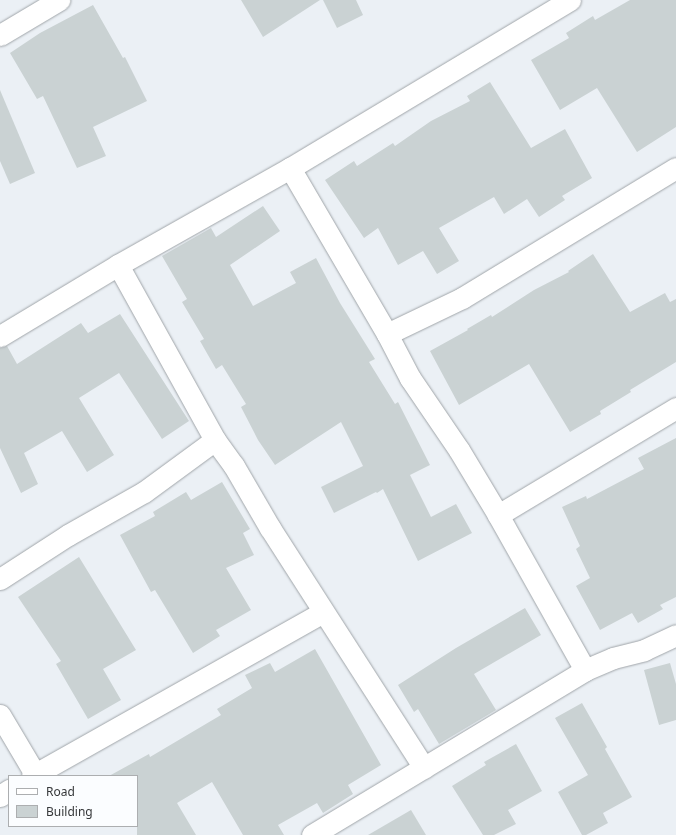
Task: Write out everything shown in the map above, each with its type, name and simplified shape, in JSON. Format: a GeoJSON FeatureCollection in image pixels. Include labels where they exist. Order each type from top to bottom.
{"type":"FeatureCollection","features":[{"type":"Feature","properties":{"kind":"street"},"geometry":{"type":"LineString","coordinates":[[0,35],[59,0]]}},
{"type":"Feature","properties":{"kind":"street"},"geometry":{"type":"LineString","coordinates":[[0,336],[118,264],[290,168],[570,0]]}},
{"type":"Feature","properties":{"kind":"street"},"geometry":{"type":"LineString","coordinates":[[290,168],[387,334],[410,378],[459,450],[498,515],[585,670]]}},
{"type":"Feature","properties":{"kind":"street"},"geometry":{"type":"LineString","coordinates":[[387,334],[462,298],[676,168]]}},
{"type":"Feature","properties":{"kind":"street"},"geometry":{"type":"LineString","coordinates":[[118,264],[215,440],[234,466],[270,528],[424,768]]}},
{"type":"Feature","properties":{"kind":"street"},"geometry":{"type":"LineString","coordinates":[[498,515],[676,408]]}},
{"type":"Feature","properties":{"kind":"street"},"geometry":{"type":"LineString","coordinates":[[0,579],[68,534],[144,492],[215,440]]}},
{"type":"Feature","properties":{"kind":"street"},"geometry":{"type":"LineString","coordinates":[[0,715],[33,775],[323,612]]}},
{"type":"Feature","properties":{"kind":"street"},"geometry":{"type":"LineString","coordinates":[[312,835],[585,670],[614,658],[644,650],[676,635]]}},
{"type":"Feature","properties":{"kind":"building"},"geometry":{"type":"Polygon","coordinates":[[[241,0],[320,0],[263,37],[241,0]]]}},
{"type":"Feature","properties":{"kind":"building"},"geometry":{"type":"Polygon","coordinates":[[[323,0],[356,0],[363,15],[337,28],[323,0]]]}},
{"type":"Feature","properties":{"kind":"building"},"geometry":{"type":"Polygon","coordinates":[[[630,0],[676,0],[676,127],[637,152],[597,88],[560,110],[531,60],[569,38],[566,33],[593,16],[595,20],[630,0]]]}},
{"type":"Feature","properties":{"kind":"building"},"geometry":{"type":"Polygon","coordinates":[[[93,5],[123,58],[125,57],[147,101],[93,127],[106,156],[77,168],[43,96],[37,99],[10,53],[40,33],[93,5]]]}},
{"type":"Feature","properties":{"kind":"building"},"geometry":{"type":"Polygon","coordinates":[[[490,82],[531,148],[565,129],[592,178],[562,196],[565,200],[539,217],[527,199],[504,214],[494,197],[439,228],[459,261],[437,274],[423,251],[398,265],[378,228],[364,238],[325,180],[354,161],[357,166],[393,143],[395,146],[431,121],[470,101],[467,96],[490,82]]]}},
{"type":"Feature","properties":{"kind":"building"},"geometry":{"type":"Polygon","coordinates":[[[0,90],[35,173],[10,184],[0,161],[0,90]]]}},
{"type":"Feature","properties":{"kind":"building"},"geometry":{"type":"Polygon","coordinates":[[[263,206],[280,231],[230,265],[253,306],[296,283],[290,272],[316,258],[340,303],[375,359],[369,362],[395,404],[398,402],[430,465],[410,475],[431,517],[456,504],[472,533],[418,561],[383,489],[334,513],[321,487],[363,466],[341,422],[275,465],[258,440],[241,407],[246,404],[222,365],[216,369],[200,341],[204,339],[182,302],[187,299],[162,256],[211,228],[216,237],[263,206]]]}},
{"type":"Feature","properties":{"kind":"building"},"geometry":{"type":"Polygon","coordinates":[[[593,254],[630,312],[665,293],[670,302],[676,299],[676,362],[630,390],[631,392],[600,411],[601,414],[570,432],[529,364],[459,405],[430,351],[468,330],[467,329],[491,315],[492,317],[534,290],[569,272],[568,271],[593,254]]]}},
{"type":"Feature","properties":{"kind":"building"},"geometry":{"type":"Polygon","coordinates":[[[120,314],[189,421],[162,439],[119,373],[79,398],[114,455],[87,472],[62,431],[24,453],[38,484],[21,493],[0,448],[0,348],[7,346],[17,364],[81,323],[88,333],[120,314]]]}},
{"type":"Feature","properties":{"kind":"building"},"geometry":{"type":"Polygon","coordinates":[[[676,438],[676,597],[660,605],[663,609],[638,623],[632,613],[600,630],[576,586],[590,578],[576,549],[580,546],[562,507],[586,496],[587,499],[644,469],[638,458],[676,438]]]}},
{"type":"Feature","properties":{"kind":"building"},"geometry":{"type":"Polygon","coordinates":[[[222,482],[250,529],[243,533],[254,555],[226,568],[251,610],[216,630],[220,636],[193,653],[155,590],[151,592],[120,535],[155,516],[153,512],[186,492],[191,500],[222,482]]]}},
{"type":"Feature","properties":{"kind":"building"},"geometry":{"type":"Polygon","coordinates":[[[79,557],[136,650],[103,669],[121,700],[88,719],[56,664],[61,661],[18,597],[79,557]]]}},
{"type":"Feature","properties":{"kind":"building"},"geometry":{"type":"Polygon","coordinates":[[[525,608],[541,635],[474,674],[496,710],[439,744],[418,709],[414,712],[398,685],[456,648],[525,608]]]}},
{"type":"Feature","properties":{"kind":"building"},"geometry":{"type":"Polygon","coordinates":[[[315,649],[381,765],[348,785],[353,794],[323,813],[317,803],[278,825],[284,835],[243,835],[212,782],[177,803],[196,835],[137,835],[138,775],[111,775],[149,754],[150,757],[221,715],[217,709],[252,688],[245,675],[270,663],[275,672],[315,649]]]}},
{"type":"Feature","properties":{"kind":"building"},"geometry":{"type":"Polygon","coordinates":[[[670,663],[676,684],[676,720],[659,725],[644,670],[670,663]]]}},
{"type":"Feature","properties":{"kind":"building"},"geometry":{"type":"Polygon","coordinates":[[[582,703],[607,747],[605,749],[632,797],[603,813],[608,823],[586,835],[582,835],[558,792],[588,775],[555,718],[582,703]]]}},
{"type":"Feature","properties":{"kind":"building"},"geometry":{"type":"Polygon","coordinates":[[[516,744],[542,791],[508,810],[516,824],[494,835],[483,835],[452,786],[486,765],[484,762],[516,744]]]}},
{"type":"Feature","properties":{"kind":"building"},"geometry":{"type":"Polygon","coordinates":[[[411,810],[426,835],[368,835],[411,810]]]}}]}
